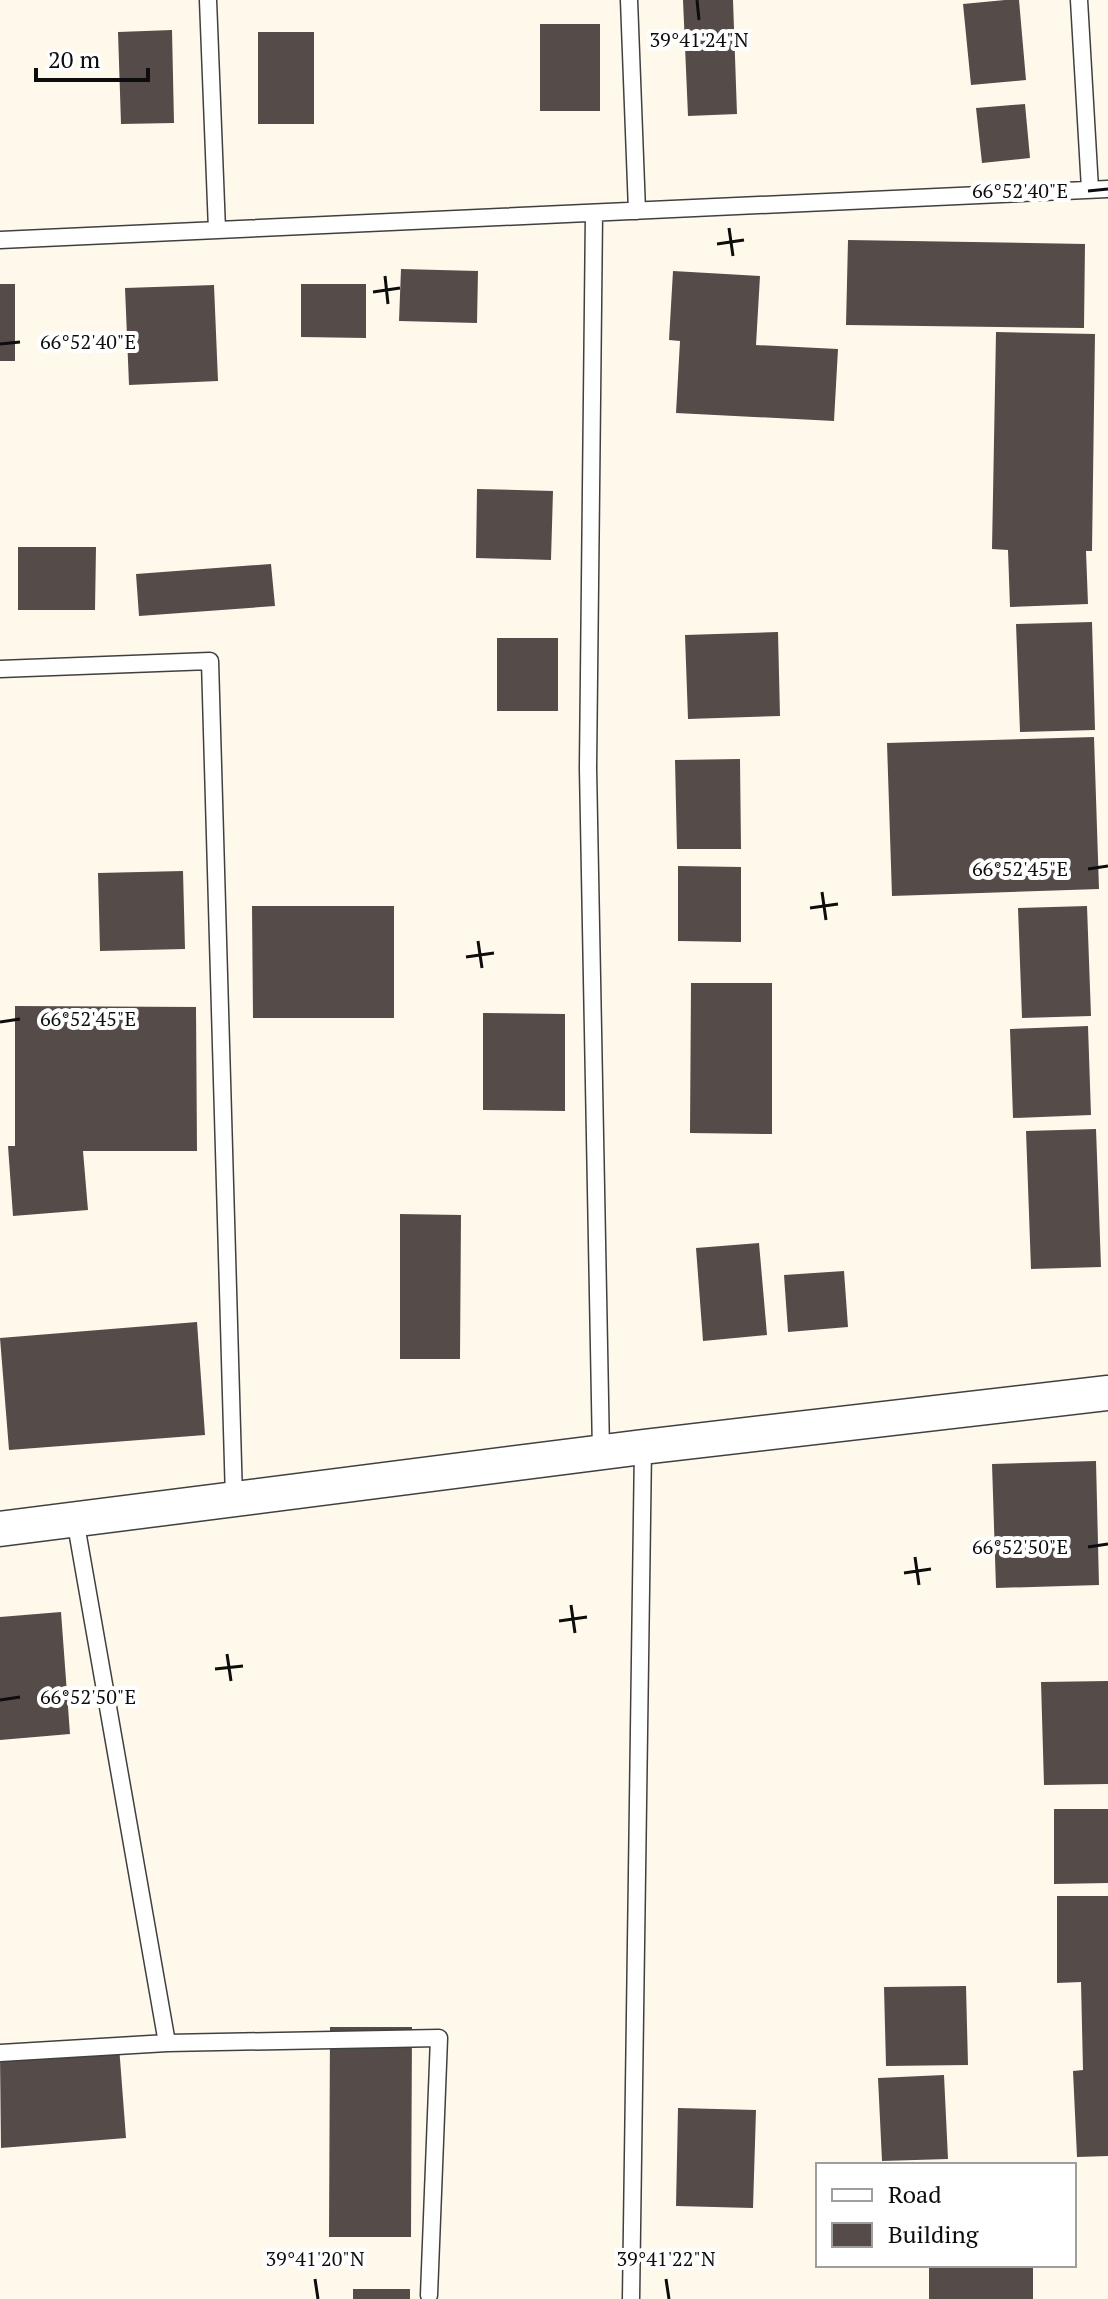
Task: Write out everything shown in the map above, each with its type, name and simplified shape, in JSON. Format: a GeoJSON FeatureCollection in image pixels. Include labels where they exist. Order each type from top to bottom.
{"type":"FeatureCollection","features":[{"type":"Feature","properties":{"kind":"street"},"geometry":{"type":"LineString","coordinates":[[0,1529],[601,1452],[1108,1393]]}},
{"type":"Feature","properties":{"kind":"lane"},"geometry":{"type":"LineString","coordinates":[[208,0],[217,230]]}},
{"type":"Feature","properties":{"kind":"lane"},"geometry":{"type":"LineString","coordinates":[[629,0],[637,211]]}},
{"type":"Feature","properties":{"kind":"lane"},"geometry":{"type":"LineString","coordinates":[[1079,0],[1090,189]]}},
{"type":"Feature","properties":{"kind":"lane"},"geometry":{"type":"LineString","coordinates":[[0,240],[1108,189]]}},
{"type":"Feature","properties":{"kind":"lane"},"geometry":{"type":"LineString","coordinates":[[594,213],[588,768],[601,1452]]}},
{"type":"Feature","properties":{"kind":"lane"},"geometry":{"type":"LineString","coordinates":[[0,669],[210,661],[234,1499]]}},
{"type":"Feature","properties":{"kind":"lane"},"geometry":{"type":"LineString","coordinates":[[631,2299],[643,1447]]}},
{"type":"Feature","properties":{"kind":"lane"},"geometry":{"type":"LineString","coordinates":[[75,1519],[167,2043]]}},
{"type":"Feature","properties":{"kind":"lane"},"geometry":{"type":"LineString","coordinates":[[0,2053],[167,2043],[439,2038],[429,2295]]}},
{"type":"Feature","properties":{"kind":"building"},"geometry":{"type":"Polygon","coordinates":[[[683,0],[733,0],[737,114],[688,116],[683,0]]]}},
{"type":"Feature","properties":{"kind":"building"},"geometry":{"type":"Polygon","coordinates":[[[1019,0],[1026,80],[971,85],[963,4],[1019,0]]]}},
{"type":"Feature","properties":{"kind":"building"},"geometry":{"type":"Polygon","coordinates":[[[540,24],[600,24],[600,111],[540,111],[540,24]]]}},
{"type":"Feature","properties":{"kind":"building"},"geometry":{"type":"Polygon","coordinates":[[[172,30],[174,123],[121,124],[118,32],[172,30]]]}},
{"type":"Feature","properties":{"kind":"building"},"geometry":{"type":"Polygon","coordinates":[[[258,32],[314,32],[314,124],[258,124],[258,32]]]}},
{"type":"Feature","properties":{"kind":"building"},"geometry":{"type":"Polygon","coordinates":[[[1025,104],[1030,158],[982,163],[976,108],[1025,104]]]}},
{"type":"Feature","properties":{"kind":"building"},"geometry":{"type":"Polygon","coordinates":[[[848,240],[1085,244],[1084,328],[846,325],[848,240]]]}},
{"type":"Feature","properties":{"kind":"building"},"geometry":{"type":"Polygon","coordinates":[[[401,269],[478,271],[477,323],[399,321],[401,269]]]}},
{"type":"Feature","properties":{"kind":"building"},"geometry":{"type":"Polygon","coordinates":[[[673,271],[760,276],[756,345],[838,349],[834,421],[676,413],[680,341],[669,340],[673,271]]]}},
{"type":"Feature","properties":{"kind":"building"},"geometry":{"type":"Polygon","coordinates":[[[0,284],[15,284],[15,361],[0,361],[0,284]]]}},
{"type":"Feature","properties":{"kind":"building"},"geometry":{"type":"Polygon","coordinates":[[[301,284],[366,284],[366,338],[301,337],[301,284]]]}},
{"type":"Feature","properties":{"kind":"building"},"geometry":{"type":"Polygon","coordinates":[[[214,285],[218,381],[129,385],[125,288],[214,285]]]}},
{"type":"Feature","properties":{"kind":"building"},"geometry":{"type":"Polygon","coordinates":[[[996,332],[1095,334],[1092,551],[1086,551],[1088,604],[1010,607],[1008,550],[992,549],[996,332]]]}},
{"type":"Feature","properties":{"kind":"building"},"geometry":{"type":"Polygon","coordinates":[[[477,489],[553,491],[551,560],[476,558],[477,489]]]}},
{"type":"Feature","properties":{"kind":"building"},"geometry":{"type":"Polygon","coordinates":[[[18,547],[96,547],[95,610],[18,610],[18,547]]]}},
{"type":"Feature","properties":{"kind":"building"},"geometry":{"type":"Polygon","coordinates":[[[271,564],[275,606],[139,616],[136,574],[271,564]]]}},
{"type":"Feature","properties":{"kind":"building"},"geometry":{"type":"Polygon","coordinates":[[[1092,622],[1095,730],[1020,732],[1016,624],[1092,622]]]}},
{"type":"Feature","properties":{"kind":"building"},"geometry":{"type":"Polygon","coordinates":[[[778,632],[780,716],[688,719],[685,635],[778,632]]]}},
{"type":"Feature","properties":{"kind":"building"},"geometry":{"type":"Polygon","coordinates":[[[497,638],[558,638],[558,711],[497,711],[497,638]]]}},
{"type":"Feature","properties":{"kind":"building"},"geometry":{"type":"Polygon","coordinates":[[[1094,737],[1099,889],[892,896],[887,743],[1094,737]]]}},
{"type":"Feature","properties":{"kind":"building"},"geometry":{"type":"Polygon","coordinates":[[[740,759],[741,849],[677,849],[675,760],[740,759]]]}},
{"type":"Feature","properties":{"kind":"building"},"geometry":{"type":"Polygon","coordinates":[[[678,866],[741,867],[741,942],[678,941],[678,866]]]}},
{"type":"Feature","properties":{"kind":"building"},"geometry":{"type":"Polygon","coordinates":[[[183,871],[185,949],[100,951],[98,873],[183,871]]]}},
{"type":"Feature","properties":{"kind":"building"},"geometry":{"type":"Polygon","coordinates":[[[252,906],[394,906],[394,1018],[253,1018],[252,906]]]}},
{"type":"Feature","properties":{"kind":"building"},"geometry":{"type":"Polygon","coordinates":[[[1087,906],[1091,1016],[1022,1018],[1018,908],[1087,906]]]}},
{"type":"Feature","properties":{"kind":"building"},"geometry":{"type":"Polygon","coordinates":[[[691,983],[772,983],[772,1134],[690,1133],[691,983]]]}},
{"type":"Feature","properties":{"kind":"building"},"geometry":{"type":"Polygon","coordinates":[[[15,1006],[196,1007],[197,1151],[83,1151],[88,1210],[13,1216],[8,1146],[15,1146],[15,1006]]]}},
{"type":"Feature","properties":{"kind":"building"},"geometry":{"type":"Polygon","coordinates":[[[483,1013],[565,1014],[565,1111],[483,1110],[483,1013]]]}},
{"type":"Feature","properties":{"kind":"building"},"geometry":{"type":"Polygon","coordinates":[[[1088,1026],[1091,1115],[1013,1118],[1010,1029],[1088,1026]]]}},
{"type":"Feature","properties":{"kind":"building"},"geometry":{"type":"Polygon","coordinates":[[[1096,1129],[1101,1267],[1031,1269],[1026,1131],[1096,1129]]]}},
{"type":"Feature","properties":{"kind":"building"},"geometry":{"type":"Polygon","coordinates":[[[400,1214],[461,1215],[460,1359],[400,1359],[400,1214]]]}},
{"type":"Feature","properties":{"kind":"building"},"geometry":{"type":"Polygon","coordinates":[[[759,1243],[767,1335],[703,1341],[696,1248],[759,1243]]]}},
{"type":"Feature","properties":{"kind":"building"},"geometry":{"type":"Polygon","coordinates":[[[844,1271],[848,1327],[788,1332],[784,1275],[844,1271]]]}},
{"type":"Feature","properties":{"kind":"building"},"geometry":{"type":"Polygon","coordinates":[[[197,1322],[205,1435],[9,1450],[0,1338],[197,1322]]]}},
{"type":"Feature","properties":{"kind":"building"},"geometry":{"type":"Polygon","coordinates":[[[1096,1461],[1099,1585],[996,1588],[992,1464],[1096,1461]]]}},
{"type":"Feature","properties":{"kind":"building"},"geometry":{"type":"Polygon","coordinates":[[[61,1612],[70,1734],[0,1740],[0,1617],[61,1612]]]}},
{"type":"Feature","properties":{"kind":"building"},"geometry":{"type":"Polygon","coordinates":[[[1108,1681],[1108,1784],[1044,1785],[1041,1682],[1108,1681]]]}},
{"type":"Feature","properties":{"kind":"building"},"geometry":{"type":"Polygon","coordinates":[[[1054,1809],[1108,1809],[1108,1883],[1054,1884],[1054,1809]]]}},
{"type":"Feature","properties":{"kind":"building"},"geometry":{"type":"Polygon","coordinates":[[[1057,1896],[1108,1896],[1108,2156],[1077,2157],[1073,2071],[1083,2070],[1081,1982],[1057,1983],[1057,1896]]]}},
{"type":"Feature","properties":{"kind":"building"},"geometry":{"type":"Polygon","coordinates":[[[966,1986],[968,2065],[886,2066],[884,1987],[966,1986]]]}},
{"type":"Feature","properties":{"kind":"building"},"geometry":{"type":"Polygon","coordinates":[[[330,2027],[412,2027],[411,2237],[329,2237],[330,2027]]]}},
{"type":"Feature","properties":{"kind":"building"},"geometry":{"type":"Polygon","coordinates":[[[119,2046],[126,2138],[1,2148],[0,2056],[119,2046]]]}},
{"type":"Feature","properties":{"kind":"building"},"geometry":{"type":"Polygon","coordinates":[[[944,2075],[948,2159],[882,2161],[878,2078],[944,2075]]]}},
{"type":"Feature","properties":{"kind":"building"},"geometry":{"type":"Polygon","coordinates":[[[678,2108],[756,2110],[753,2208],[676,2206],[678,2108]]]}},
{"type":"Feature","properties":{"kind":"building"},"geometry":{"type":"Polygon","coordinates":[[[929,2267],[1033,2267],[1033,2299],[929,2299],[929,2267]]]}},
{"type":"Feature","properties":{"kind":"building"},"geometry":{"type":"Polygon","coordinates":[[[353,2289],[410,2289],[410,2299],[353,2299],[353,2289]]]}}]}
